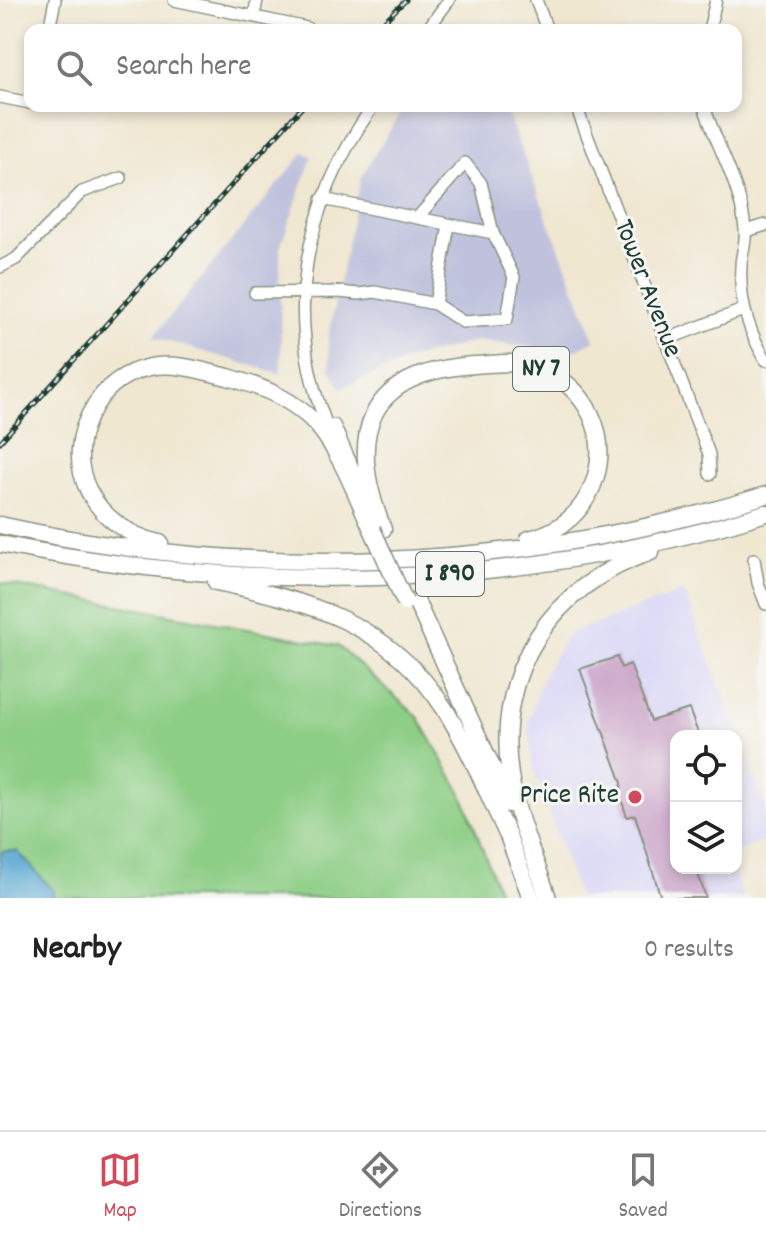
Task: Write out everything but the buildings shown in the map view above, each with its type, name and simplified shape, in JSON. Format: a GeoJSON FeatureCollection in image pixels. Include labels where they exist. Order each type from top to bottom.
{"type":"FeatureCollection","features":[{"type":"Feature","properties":{"kind":"highway","name":"NY 7"},"geometry":{"type":"LineString","coordinates":[[457,556],[550,533],[575,514],[588,496],[599,462],[596,426],[586,404],[559,377],[527,365],[504,363],[430,370],[397,387],[375,414],[365,448],[377,529],[501,787],[548,898]]}},
{"type":"Feature","properties":{"kind":"highway"},"geometry":{"type":"LineString","coordinates":[[232,558],[150,541],[126,532],[106,516],[91,495],[82,470],[82,434],[99,399],[127,375],[149,367],[185,367],[258,386],[282,397],[303,411],[319,428],[377,529]]}},
{"type":"Feature","properties":{"kind":"highway","name":"I 890"},"geometry":{"type":"LineString","coordinates":[[0,525],[130,548],[232,558],[345,561],[457,556],[603,535],[700,514],[766,495]]}},
{"type":"Feature","properties":{"kind":"highway"},"geometry":{"type":"LineString","coordinates":[[548,898],[515,798],[507,744],[513,693],[534,642],[560,606],[610,568],[636,556],[759,515]]}},
{"type":"Feature","properties":{"kind":"highway","name":"I 890"},"geometry":{"type":"LineString","coordinates":[[0,544],[128,565],[283,577],[358,578],[458,573],[607,552],[759,515]]}},
{"type":"Feature","properties":{"kind":"highway"},"geometry":{"type":"LineString","coordinates":[[128,565],[302,602],[341,617],[383,643],[422,679],[444,708],[507,834]]}},
{"type":"Feature","properties":{"kind":"highway"},"geometry":{"type":"LineString","coordinates":[[411,602],[531,898]]}},
{"type":"Feature","properties":{"kind":"street"},"geometry":{"type":"LineString","coordinates":[[50,24],[55,0]]}},
{"type":"Feature","properties":{"kind":"street"},"geometry":{"type":"LineString","coordinates":[[174,0],[289,24]]}},
{"type":"Feature","properties":{"kind":"street"},"geometry":{"type":"LineString","coordinates":[[254,16],[257,0]]}},
{"type":"Feature","properties":{"kind":"street"},"geometry":{"type":"LineString","coordinates":[[431,24],[449,0]]}},
{"type":"Feature","properties":{"kind":"street"},"geometry":{"type":"LineString","coordinates":[[536,0],[545,24]]}},
{"type":"Feature","properties":{"kind":"street"},"geometry":{"type":"LineString","coordinates":[[710,24],[716,0]]}},
{"type":"Feature","properties":{"kind":"street"},"geometry":{"type":"LineString","coordinates":[[0,97],[24,102]]}},
{"type":"Feature","properties":{"kind":"street"},"geometry":{"type":"LineString","coordinates":[[358,498],[316,397],[307,353],[304,292],[310,244],[322,199],[340,159],[369,112]]}},
{"type":"Feature","properties":{"kind":"street","name":"Tower Avenue"},"geometry":{"type":"LineString","coordinates":[[578,112],[709,454],[710,474]]}},
{"type":"Feature","properties":{"kind":"street"},"geometry":{"type":"LineString","coordinates":[[706,112],[733,179],[746,231],[741,265],[743,310],[766,360]]}},
{"type":"Feature","properties":{"kind":"street"},"geometry":{"type":"LineString","coordinates":[[255,293],[375,292],[435,304],[463,322],[507,319],[514,277],[493,233],[481,183],[465,163],[417,218]]}},
{"type":"Feature","properties":{"kind":"street"},"geometry":{"type":"LineString","coordinates":[[0,267],[16,259],[82,192],[121,178]]}},
{"type":"Feature","properties":{"kind":"street"},"geometry":{"type":"LineString","coordinates":[[322,199],[493,233]]}},
{"type":"Feature","properties":{"kind":"street"},"geometry":{"type":"LineString","coordinates":[[435,304],[449,225]]}},
{"type":"Feature","properties":{"kind":"street"},"geometry":{"type":"LineString","coordinates":[[746,231],[766,225]]}},
{"type":"Feature","properties":{"kind":"street"},"geometry":{"type":"LineString","coordinates":[[665,340],[743,310]]}},
{"type":"Feature","properties":{"kind":"street"},"geometry":{"type":"LineString","coordinates":[[307,353],[377,529]]}},
{"type":"Feature","properties":{"kind":"street"},"geometry":{"type":"LineString","coordinates":[[754,559],[766,604]]}},
{"type":"Feature","properties":{"kind":"shaded area"},"geometry":{"type":"Polygon","coordinates":[[[401,112],[506,112],[595,340],[571,352],[478,341],[415,357],[341,388],[330,369],[328,338],[361,177],[401,112]]]}},
{"type":"Feature","properties":{"kind":"shaded area"},"geometry":{"type":"Polygon","coordinates":[[[304,152],[312,157],[280,248],[281,374],[153,337],[304,152]]]}},
{"type":"Feature","properties":{"kind":"shaded area"},"geometry":{"type":"Polygon","coordinates":[[[684,591],[737,730],[670,730],[670,874],[734,874],[743,898],[579,898],[533,767],[528,723],[543,675],[568,634],[684,591]]]}},
{"type":"Feature","properties":{"kind":"shaded area"},"geometry":{"type":"Polygon","coordinates":[[[742,744],[766,808],[766,840],[742,850],[742,744]]]}},
{"type":"Feature","properties":{"kind":"green space"},"geometry":{"type":"Polygon","coordinates":[[[0,583],[338,646],[418,717],[462,794],[501,898],[0,898],[0,583]]]}},
{"type":"Feature","properties":{"kind":"water"},"geometry":{"type":"Polygon","coordinates":[[[4,851],[17,851],[53,890],[53,898],[0,898],[0,855],[4,851]]]}},
{"type":"Feature","properties":{"kind":"railway"},"geometry":{"type":"LineString","coordinates":[[381,24],[406,0]]}},
{"type":"Feature","properties":{"kind":"railway"},"geometry":{"type":"LineString","coordinates":[[0,442],[298,112]]}},
{"type":"Feature","properties":{"kind":"place","name":"Price Rite"},"geometry":{"type":"Point","coordinates":[635,797]}}]}
